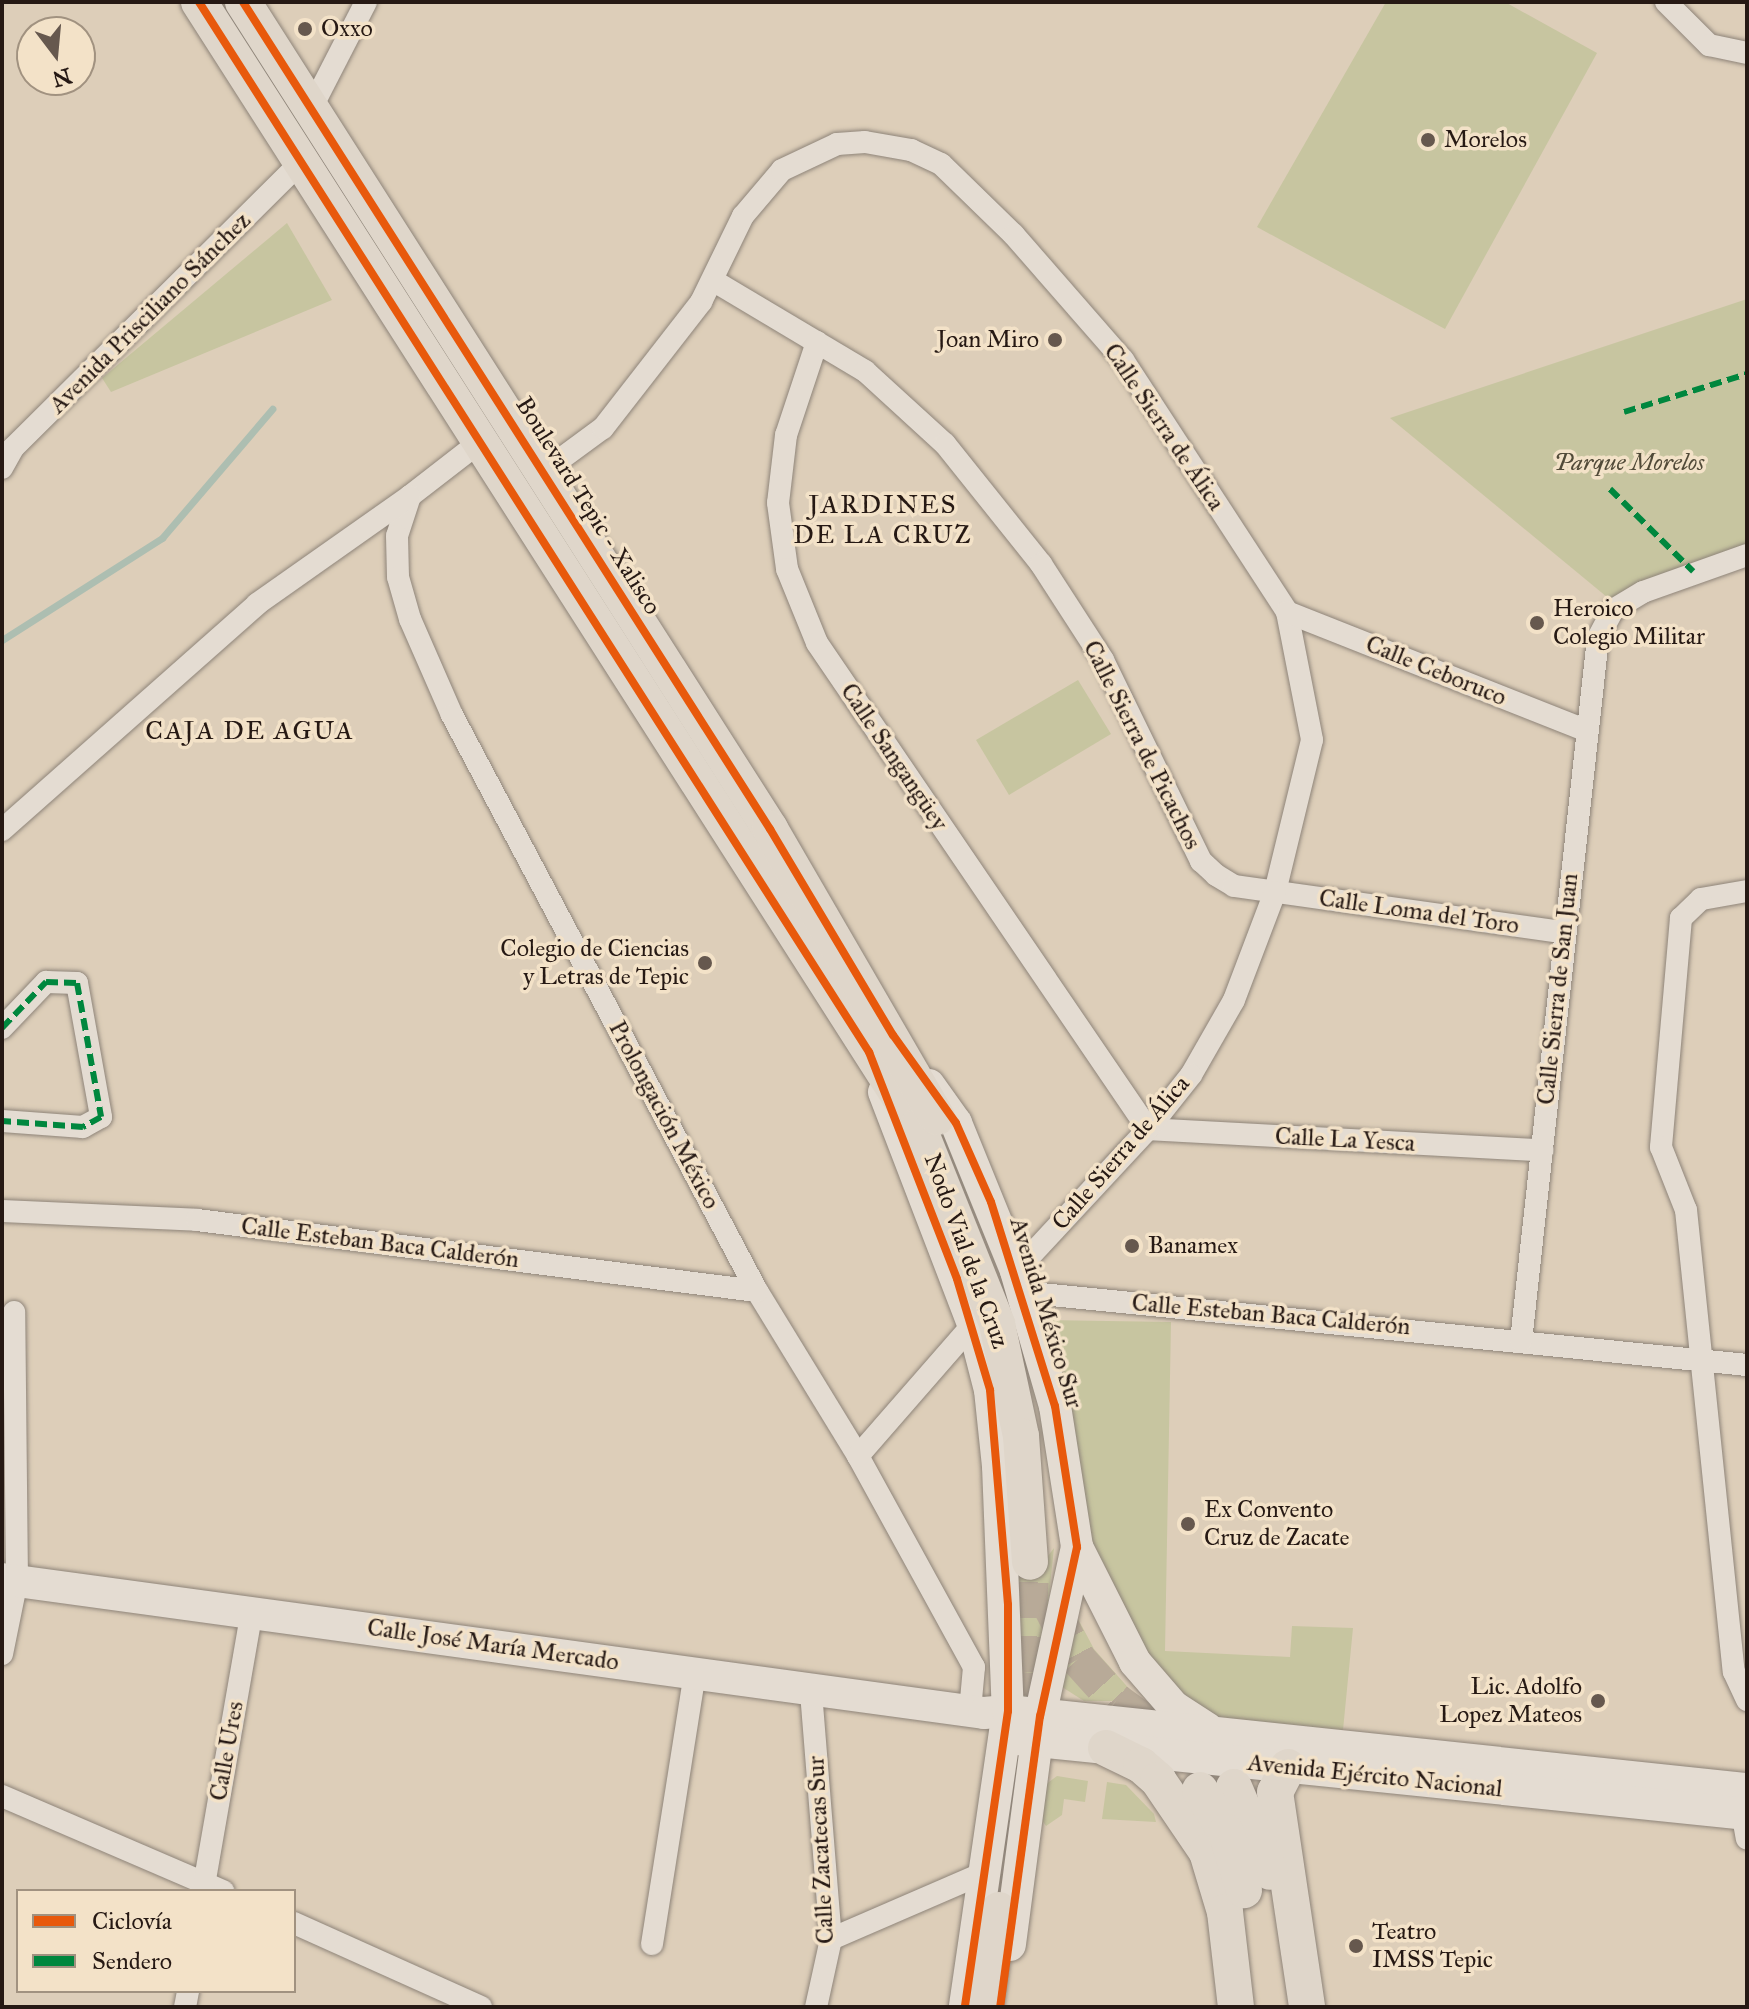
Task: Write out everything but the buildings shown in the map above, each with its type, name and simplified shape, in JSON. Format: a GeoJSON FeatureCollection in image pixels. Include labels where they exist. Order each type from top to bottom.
{"type":"FeatureCollection","features":[{"type":"Feature","properties":{"kind":"main road"},"geometry":{"type":"LineString","coordinates":[[199,2],[481,441],[881,1043],[973,1324],[990,1390],[998,1466],[991,1718],[981,1874],[965,2007]]}},
{"type":"Feature","properties":{"kind":"main road","name":"Boulevard Tepic - Xalisco"},"geometry":{"type":"LineString","coordinates":[[243,2],[770,829],[881,1043]]}},
{"type":"Feature","properties":{"kind":"main road","name":"Avenida México Sur"},"geometry":{"type":"LineString","coordinates":[[881,1043],[956,1123],[1019,1282],[1055,1406],[1050,1555],[1039,1728],[1000,2007]]}},
{"type":"Feature","properties":{"kind":"main road","name":"Nodo Vial de la Cruz"},"geometry":{"type":"LineString","coordinates":[[881,1043],[978,1206],[1015,1309],[1039,1420],[1050,1555]]}},
{"type":"Feature","properties":{"kind":"main road"},"geometry":{"type":"LineString","coordinates":[[1050,1555],[1174,1707],[1218,1735]]}},
{"type":"Feature","properties":{"kind":"main road","name":"Calle José María Mercado"},"geometry":{"type":"LineString","coordinates":[[10,1579],[252,1610],[991,1718]]}},
{"type":"Feature","properties":{"kind":"main road","name":"Avenida Ejército Nacional"},"geometry":{"type":"LineString","coordinates":[[991,1718],[1039,1728],[1106,1748],[1744,1809]]}},
{"type":"Feature","properties":{"kind":"main road","name":"Avenida Ejército Nacional"},"geometry":{"type":"LineString","coordinates":[[1039,1728],[1218,1735],[1744,1809]]}},
{"type":"Feature","properties":{"kind":"main road"},"geometry":{"type":"LineString","coordinates":[[1106,1748],[1141,1765],[1158,1780],[1207,1852],[1225,1912],[1236,2007]]}},
{"type":"Feature","properties":{"kind":"main road"},"geometry":{"type":"LineString","coordinates":[[1288,1767],[1275,1792],[1307,2007]]}},
{"type":"Feature","properties":{"kind":"main road"},"geometry":{"type":"LineString","coordinates":[[1260,2007],[1239,1866],[1226,1832],[1217,1789],[1269,1869],[1295,2007]]}},
{"type":"Feature","properties":{"kind":"main road"},"geometry":{"type":"LineString","coordinates":[[985,2007],[999,1910]]}},
{"type":"Feature","properties":{"kind":"street"},"geometry":{"type":"LineString","coordinates":[[311,109],[366,2]]}},
{"type":"Feature","properties":{"kind":"street"},"geometry":{"type":"LineString","coordinates":[[1666,2],[1709,45],[1747,53]]}},
{"type":"Feature","properties":{"kind":"street","name":"Calle Sierra de Álica"},"geometry":{"type":"LineString","coordinates":[[543,472],[603,428],[714,281],[743,216],[782,170],[837,144],[865,142],[911,150],[941,164],[1014,235],[1123,360],[1287,612],[1312,740],[1275,892],[1234,1000],[1191,1075],[1019,1282]]}},
{"type":"Feature","properties":{"kind":"street","name":"Avenida Prisciliano Sánchez"},"geometry":{"type":"LineString","coordinates":[[2,468],[13,448],[302,161]]}},
{"type":"Feature","properties":{"kind":"street","name":"Calle Sierra de Picachos"},"geometry":{"type":"LineString","coordinates":[[714,281],[865,371],[945,444],[1041,564],[1103,660],[1201,861],[1234,886],[1275,892]]}},
{"type":"Feature","properties":{"kind":"street","name":"Calle Sangangüey"},"geometry":{"type":"LineString","coordinates":[[817,342],[786,435],[778,503],[787,569],[817,643],[1148,1129]]}},
{"type":"Feature","properties":{"kind":"street"},"geometry":{"type":"LineString","coordinates":[[2,830],[257,604],[410,496],[481,441],[543,472]]}},
{"type":"Feature","properties":{"kind":"street","name":"Prolongación México"},"geometry":{"type":"LineString","coordinates":[[410,496],[397,536],[398,577],[434,674],[757,1291],[858,1456],[974,1667],[991,1718]]}},
{"type":"Feature","properties":{"kind":"street","name":"Calle Sierra de San Juan"},"geometry":{"type":"LineString","coordinates":[[1521,1341],[1585,730],[1598,638],[1613,610],[1643,592],[1747,555]]}},
{"type":"Feature","properties":{"kind":"street","name":"Calle Ceboruco"},"geometry":{"type":"LineString","coordinates":[[1287,612],[1585,730]]}},
{"type":"Feature","properties":{"kind":"street"},"geometry":{"type":"LineString","coordinates":[[1747,891],[1701,899],[1688,908],[1678,929],[1661,1147],[1686,1210],[1734,1672],[1747,1700]]}},
{"type":"Feature","properties":{"kind":"street","name":"Calle Loma del Toro"},"geometry":{"type":"LineString","coordinates":[[1275,892],[1563,932]]}},
{"type":"Feature","properties":{"kind":"street"},"geometry":{"type":"LineString","coordinates":[[2,1028],[46,982],[77,983],[101,1117],[83,1127],[2,1121]]}},
{"type":"Feature","properties":{"kind":"street","name":"Calle La Yesca"},"geometry":{"type":"LineString","coordinates":[[1148,1129],[1542,1150]]}},
{"type":"Feature","properties":{"kind":"street","name":"Calle Esteban Baca Calderón"},"geometry":{"type":"LineString","coordinates":[[2,1211],[197,1220],[757,1291]]}},
{"type":"Feature","properties":{"kind":"street","name":"Calle Esteban Baca Calderón"},"geometry":{"type":"LineString","coordinates":[[1019,1282],[1611,1352],[1747,1365]]}},
{"type":"Feature","properties":{"kind":"street"},"geometry":{"type":"LineString","coordinates":[[2,1654],[10,1579],[14,1312]]}},
{"type":"Feature","properties":{"kind":"street"},"geometry":{"type":"LineString","coordinates":[[858,1456],[973,1324]]}},
{"type":"Feature","properties":{"kind":"street","name":"Calle Ures"},"geometry":{"type":"LineString","coordinates":[[210,1888],[252,1610]]}},
{"type":"Feature","properties":{"kind":"street"},"geometry":{"type":"LineString","coordinates":[[652,1944],[695,1674]]}},
{"type":"Feature","properties":{"kind":"street","name":"Calle Zacatecas Sur"},"geometry":{"type":"LineString","coordinates":[[811,1692],[831,1939],[816,2007]]}},
{"type":"Feature","properties":{"kind":"street"},"geometry":{"type":"LineString","coordinates":[[2,1796],[210,1888]]}},
{"type":"Feature","properties":{"kind":"street"},"geometry":{"type":"LineString","coordinates":[[831,1939],[981,1874]]}},
{"type":"Feature","properties":{"kind":"street"},"geometry":{"type":"LineString","coordinates":[[296,1924],[481,2007]]}},
{"type":"Feature","properties":{"kind":"green space","name":"Morelos"},"geometry":{"type":"Polygon","coordinates":[[[1386,2],[1505,2],[1597,53],[1445,329],[1257,227],[1386,2]]]}},
{"type":"Feature","properties":{"kind":"green space"},"geometry":{"type":"Polygon","coordinates":[[[287,223],[332,300],[111,392],[102,378],[287,223]]]}},
{"type":"Feature","properties":{"kind":"green space","name":"Parque Morelos"},"geometry":{"type":"Polygon","coordinates":[[[1747,299],[1747,549],[1613,602],[1390,418],[1747,299]]]}},
{"type":"Feature","properties":{"kind":"green space"},"geometry":{"type":"Polygon","coordinates":[[[1078,680],[1111,734],[1009,795],[976,740],[1078,680]]]}},
{"type":"Feature","properties":{"kind":"green space"},"geometry":{"type":"Polygon","coordinates":[[[1043,1320],[1171,1322],[1165,1651],[1290,1657],[1292,1626],[1353,1628],[1343,1730],[1180,1719],[1115,1645],[1043,1320]]]}},
{"type":"Feature","properties":{"kind":"green space"},"geometry":{"type":"Polygon","coordinates":[[[1054,1548],[1047,1614],[1029,1693],[1024,1695],[1012,1561],[1045,1560],[1054,1548]]]}},
{"type":"Feature","properties":{"kind":"green space"},"geometry":{"type":"Polygon","coordinates":[[[1076,1615],[1094,1649],[1132,1692],[1126,1701],[1084,1701],[1059,1685],[1076,1615]]]}},
{"type":"Feature","properties":{"kind":"green space"},"geometry":{"type":"Polygon","coordinates":[[[1057,1776],[1088,1781],[1085,1802],[1064,1799],[1062,1815],[1046,1826],[1038,1814],[1041,1788],[1057,1776]]]}},
{"type":"Feature","properties":{"kind":"green space"},"geometry":{"type":"Polygon","coordinates":[[[1107,1782],[1126,1785],[1154,1814],[1156,1822],[1102,1819],[1107,1782]]]}},
{"type":"Feature","properties":{"kind":"waterway"},"geometry":{"type":"LineString","coordinates":[[2,640],[162,538],[272,409]]}},
{"type":"Feature","properties":{"kind":"tunnel"},"geometry":{"type":"LineString","coordinates":[[1000,1910],[1026,1672],[1031,1573]]}},
{"type":"Feature","properties":{"kind":"tunnel"},"geometry":{"type":"LineString","coordinates":[[1051,1607],[1078,1659],[1116,1701],[1234,1787]]}},
{"type":"Feature","properties":{"kind":"marked path"},"geometry":{"type":"LineString","coordinates":[[1624,412],[1747,374]]}},
{"type":"Feature","properties":{"kind":"marked path"},"geometry":{"type":"LineString","coordinates":[[1610,489],[1693,571]]}},
{"type":"Feature","properties":{"kind":"marked path"},"geometry":{"type":"LineString","coordinates":[[2,1028],[46,982],[77,983],[101,1117],[83,1127],[2,1121]]}},
{"type":"Feature","properties":{"kind":"cycle path"},"geometry":{"type":"LineString","coordinates":[[199,2],[869,1052],[957,1279],[990,1390],[1008,1605],[1008,1711],[965,2007]]}},
{"type":"Feature","properties":{"kind":"cycle path"},"geometry":{"type":"LineString","coordinates":[[243,2],[770,829],[893,1035],[956,1123],[991,1202],[1055,1406],[1077,1547],[1040,1716],[1000,2007]]}},
{"type":"Feature","properties":{"kind":"place","name":"Oxxo"},"geometry":{"type":"Point","coordinates":[305,29]}},
{"type":"Feature","properties":{"kind":"place","name":"Morelos"},"geometry":{"type":"Point","coordinates":[1428,140]}},
{"type":"Feature","properties":{"kind":"place","name":"Joan Miro"},"geometry":{"type":"Point","coordinates":[1055,340]}},
{"type":"Feature","properties":{"kind":"place","name":"Heroico Colegio Militar"},"geometry":{"type":"Point","coordinates":[1537,623]}},
{"type":"Feature","properties":{"kind":"place","name":"Colegio de Ciencias y Letras de Tepic"},"geometry":{"type":"Point","coordinates":[705,963]}},
{"type":"Feature","properties":{"kind":"place","name":"Banamex"},"geometry":{"type":"Point","coordinates":[1132,1246]}},
{"type":"Feature","properties":{"kind":"place","name":"Ex Convento Cruz de Zacate"},"geometry":{"type":"Point","coordinates":[1188,1524]}},
{"type":"Feature","properties":{"kind":"place","name":"Lic. Adolfo Lopez Mateos"},"geometry":{"type":"Point","coordinates":[1598,1701]}},
{"type":"Feature","properties":{"kind":"place","name":"Teatro IMSS Tepic"},"geometry":{"type":"Point","coordinates":[1356,1946]}},
{"type":"Feature","properties":{"kind":"district","name":"JARDINES DE LA CRUZ"},"geometry":{"type":"Point","coordinates":[883,520]}},
{"type":"Feature","properties":{"kind":"district","name":"CAJA DE AGUA"},"geometry":{"type":"Point","coordinates":[250,731]}}]}
